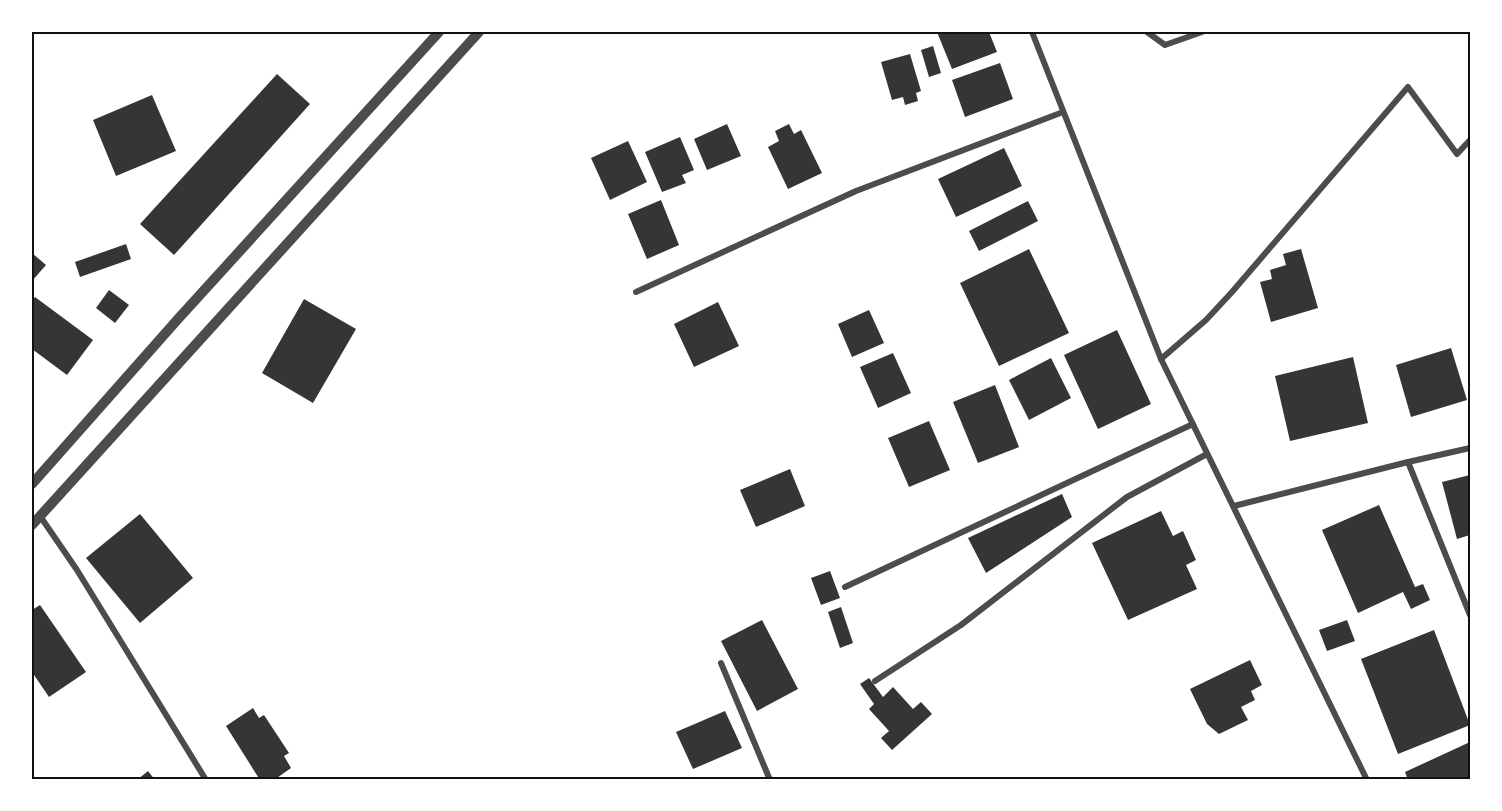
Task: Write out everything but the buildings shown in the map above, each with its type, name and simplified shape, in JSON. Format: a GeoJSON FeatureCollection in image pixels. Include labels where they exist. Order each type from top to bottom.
{"type":"FeatureCollection","features":[{"type":"Feature","properties":{"kind":"street"},"geometry":{"type":"LineString","coordinates":[[32,484],[178,319],[439,32]]}},
{"type":"Feature","properties":{"kind":"street"},"geometry":{"type":"LineString","coordinates":[[32,525],[479,32]]}},
{"type":"Feature","properties":{"kind":"street"},"geometry":{"type":"LineString","coordinates":[[1032,32],[1161,359],[1368,780]]}},
{"type":"Feature","properties":{"kind":"street"},"geometry":{"type":"LineString","coordinates":[[1147,32],[1165,45],[1202,32]]}},
{"type":"Feature","properties":{"kind":"street"},"geometry":{"type":"LineString","coordinates":[[1161,359],[1206,320],[1232,292],[1318,189],[1408,87],[1457,154],[1470,140]]}},
{"type":"Feature","properties":{"kind":"street"},"geometry":{"type":"LineString","coordinates":[[636,292],[856,191],[1063,112]]}},
{"type":"Feature","properties":{"kind":"street"},"geometry":{"type":"LineString","coordinates":[[845,587],[1193,424]]}},
{"type":"Feature","properties":{"kind":"street"},"geometry":{"type":"LineString","coordinates":[[1234,507],[1470,448]]}},
{"type":"Feature","properties":{"kind":"street"},"geometry":{"type":"LineString","coordinates":[[875,681],[961,625],[1127,497],[1207,454]]}},
{"type":"Feature","properties":{"kind":"street"},"geometry":{"type":"LineString","coordinates":[[1408,462],[1470,615]]}},
{"type":"Feature","properties":{"kind":"street"},"geometry":{"type":"LineString","coordinates":[[39,516],[77,570],[206,780]]}},
{"type":"Feature","properties":{"kind":"street"},"geometry":{"type":"LineString","coordinates":[[721,663],[770,780]]}}]}
